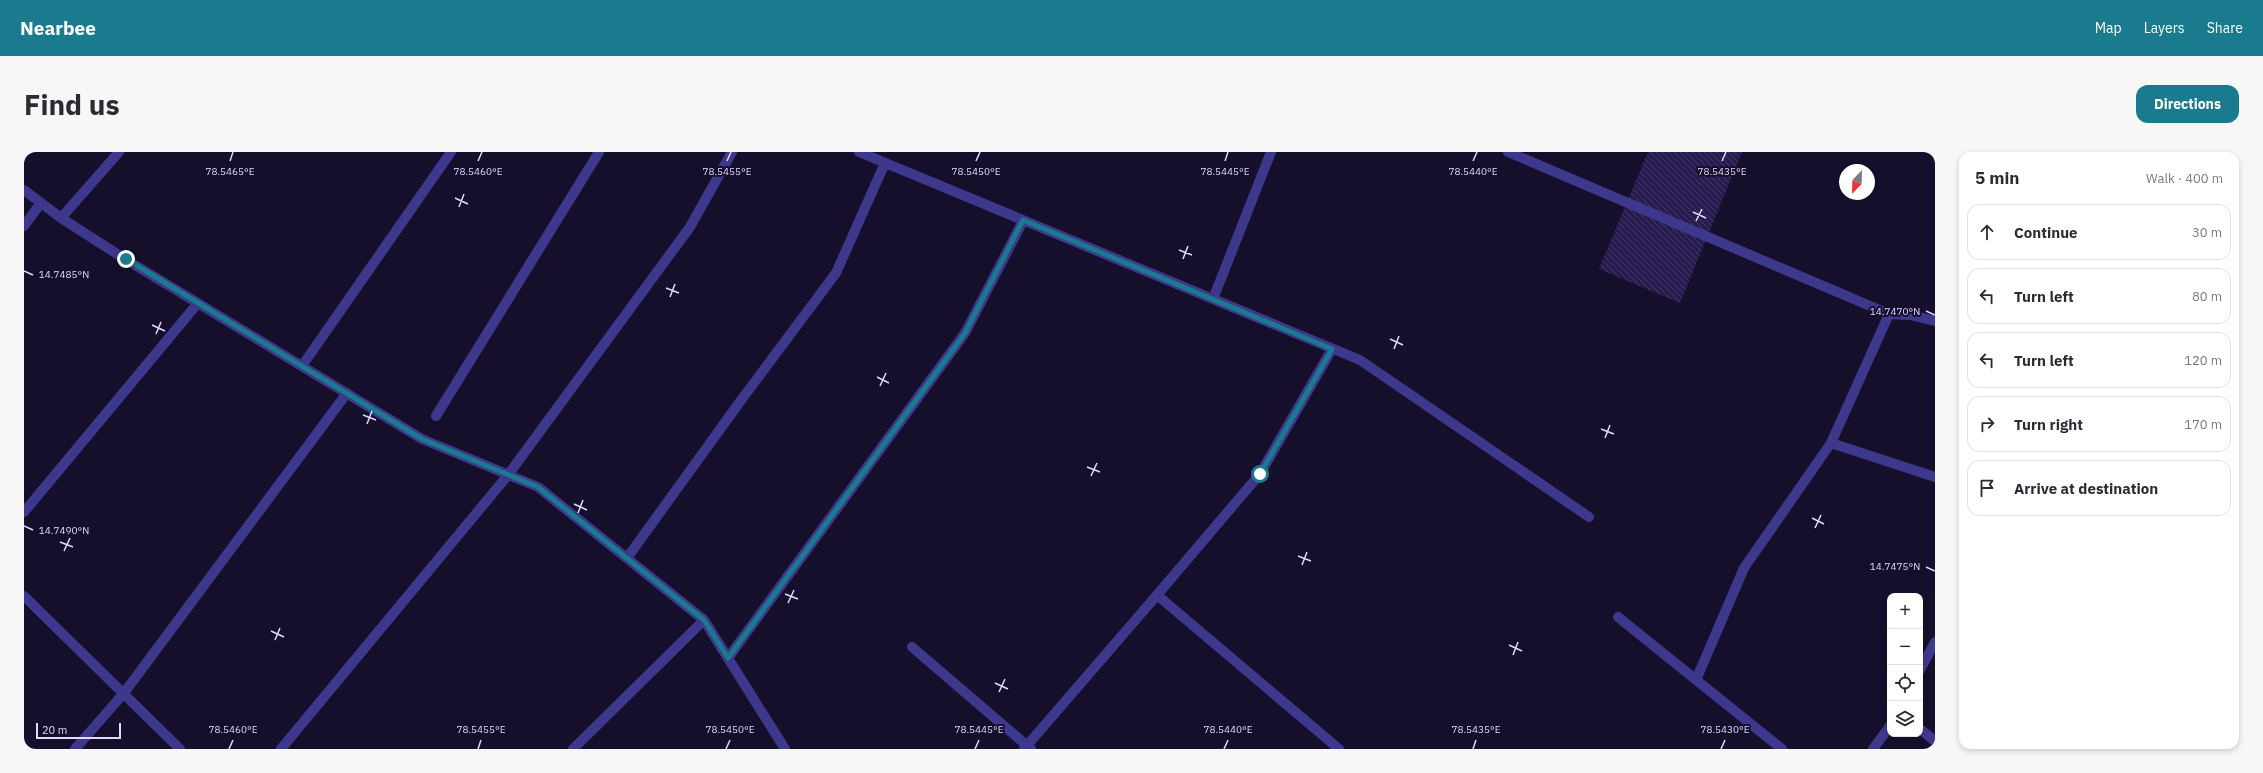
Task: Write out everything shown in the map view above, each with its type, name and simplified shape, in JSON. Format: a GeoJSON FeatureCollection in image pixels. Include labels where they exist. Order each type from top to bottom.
{"type":"FeatureCollection","features":[{"type":"Feature","properties":{"kind":"street"},"geometry":{"type":"LineString","coordinates":[[61,218],[119,152]]}},
{"type":"Feature","properties":{"kind":"street"},"geometry":{"type":"LineString","coordinates":[[302,366],[451,152]]}},
{"type":"Feature","properties":{"kind":"street"},"geometry":{"type":"LineString","coordinates":[[436,416],[599,152]]}},
{"type":"Feature","properties":{"kind":"street"},"geometry":{"type":"LineString","coordinates":[[281,749],[508,475],[690,227],[732,152]]}},
{"type":"Feature","properties":{"kind":"street"},"geometry":{"type":"LineString","coordinates":[[859,152],[1360,360],[1589,517]]}},
{"type":"Feature","properties":{"kind":"street"},"geometry":{"type":"LineString","coordinates":[[1213,299],[1270,152]]}},
{"type":"Feature","properties":{"kind":"street"},"geometry":{"type":"LineString","coordinates":[[1508,152],[1889,314],[1910,315],[1935,321]]}},
{"type":"Feature","properties":{"kind":"street"},"geometry":{"type":"LineString","coordinates":[[627,558],[739,402],[836,273],[885,163]]}},
{"type":"Feature","properties":{"kind":"street"},"geometry":{"type":"LineString","coordinates":[[24,190],[61,218],[422,439],[538,487],[704,620],[785,749]]}},
{"type":"Feature","properties":{"kind":"street"},"geometry":{"type":"LineString","coordinates":[[24,226],[41,203]]}},
{"type":"Feature","properties":{"kind":"street"},"geometry":{"type":"LineString","coordinates":[[728,658],[965,333],[1023,220]]}},
{"type":"Feature","properties":{"kind":"street"},"geometry":{"type":"LineString","coordinates":[[24,512],[198,303]]}},
{"type":"Feature","properties":{"kind":"street"},"geometry":{"type":"LineString","coordinates":[[1696,680],[1744,568],[1831,443],[1889,314]]}},
{"type":"Feature","properties":{"kind":"street"},"geometry":{"type":"LineString","coordinates":[[912,647],[1027,748],[1260,474],[1332,349]]}},
{"type":"Feature","properties":{"kind":"street"},"geometry":{"type":"LineString","coordinates":[[76,749],[124,693],[347,393]]}},
{"type":"Feature","properties":{"kind":"street"},"geometry":{"type":"LineString","coordinates":[[1831,443],[1935,477]]}},
{"type":"Feature","properties":{"kind":"street"},"geometry":{"type":"LineString","coordinates":[[1157,595],[1339,749]]}},
{"type":"Feature","properties":{"kind":"street"},"geometry":{"type":"LineString","coordinates":[[24,596],[180,749]]}},
{"type":"Feature","properties":{"kind":"street"},"geometry":{"type":"LineString","coordinates":[[1618,617],[1782,749]]}},
{"type":"Feature","properties":{"kind":"street"},"geometry":{"type":"LineString","coordinates":[[573,749],[704,620]]}},
{"type":"Feature","properties":{"kind":"street"},"geometry":{"type":"LineString","coordinates":[[1923,665],[1935,642]]}},
{"type":"Feature","properties":{"kind":"street"},"geometry":{"type":"LineString","coordinates":[[1873,749],[1887,730]]}},
{"type":"Feature","properties":{"kind":"street"},"geometry":{"type":"LineString","coordinates":[[1923,731],[1935,741]]}},
{"type":"Feature","properties":{"kind":"building"},"geometry":{"type":"Polygon","coordinates":[[[1648,152],[1742,152],[1680,303],[1599,269],[1648,152]]]}},
{"type":"Feature","properties":{"kind":"route"},"geometry":{"type":"LineString","coordinates":[[126,259],[422,439],[538,487],[704,620],[728,658],[965,333],[1023,220],[1332,349],[1260,474]]}}]}
